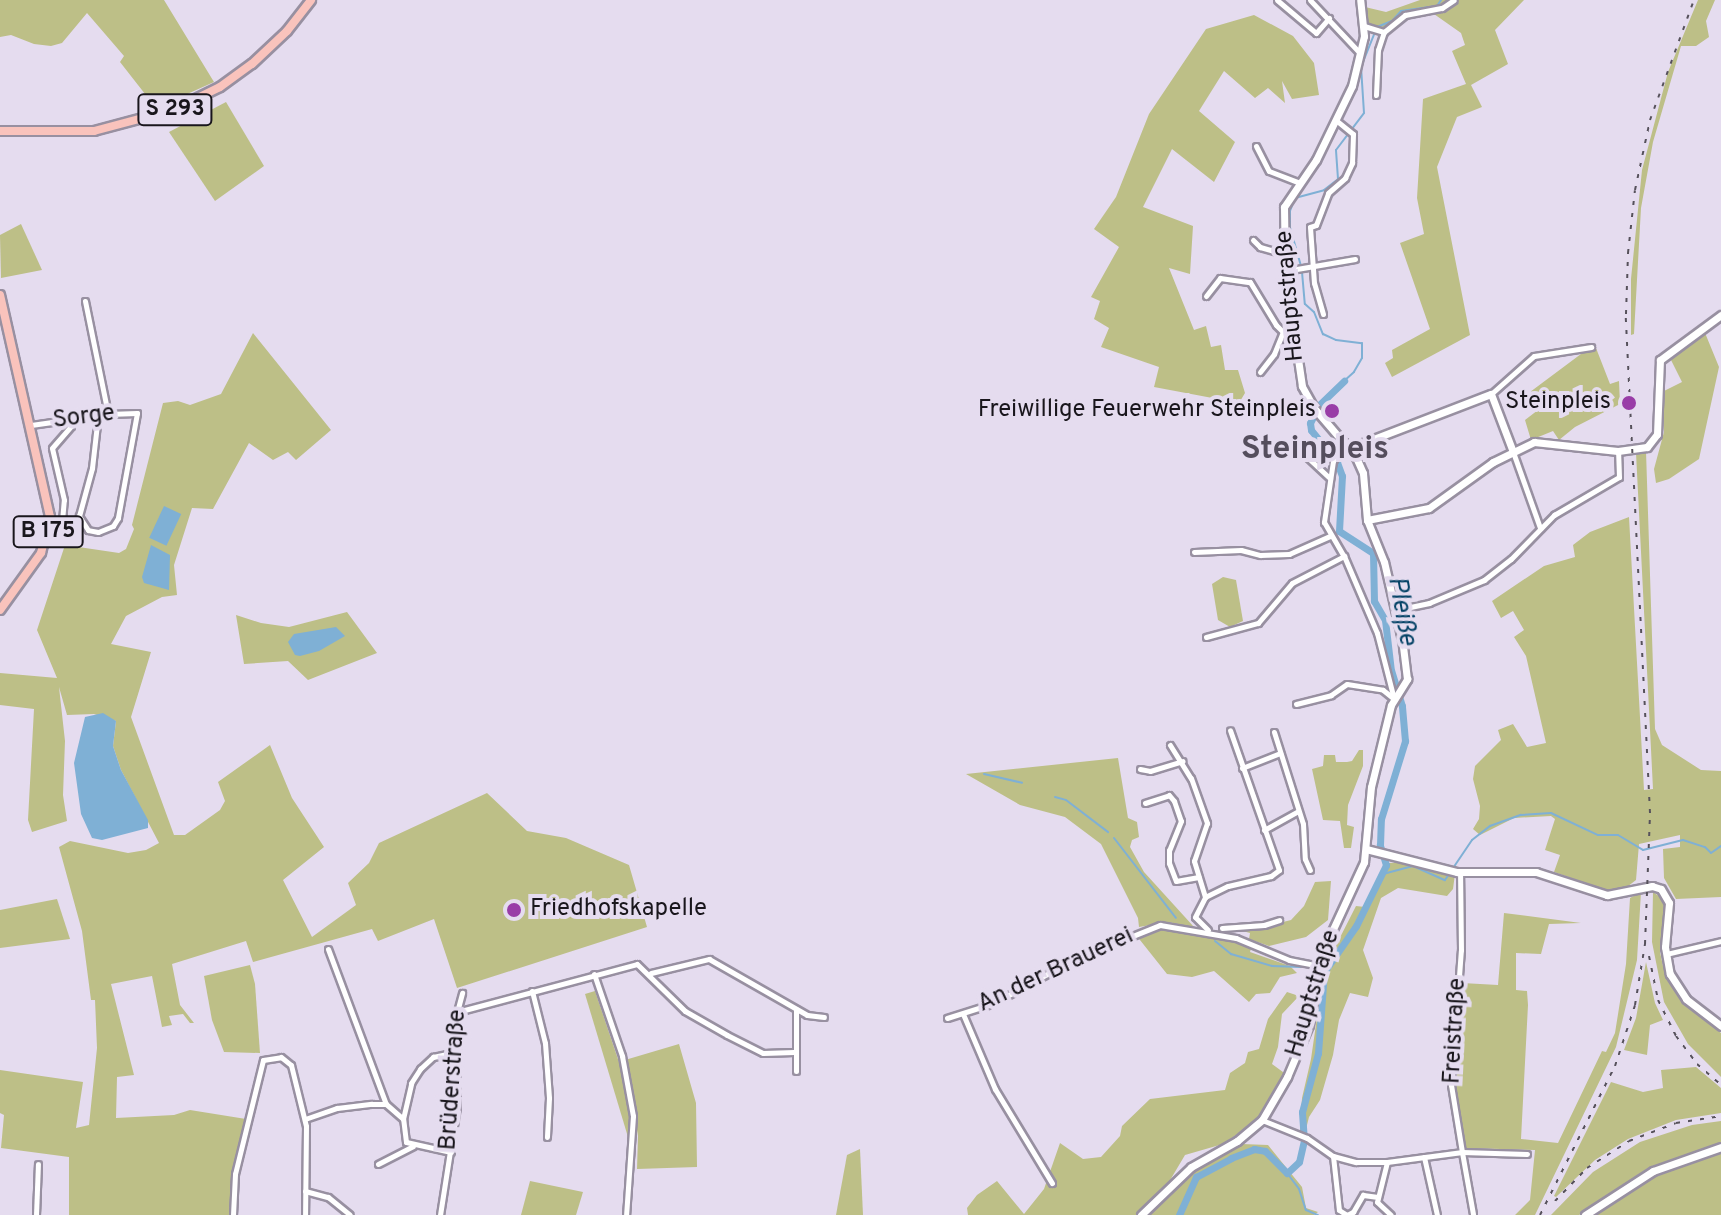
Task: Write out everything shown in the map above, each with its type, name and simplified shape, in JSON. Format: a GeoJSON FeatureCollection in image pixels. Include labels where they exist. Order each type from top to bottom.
{"type":"FeatureCollection","features":[{"type":"Feature","properties":{"kind":"main road","name":"S 293"},"geometry":{"type":"LineString","coordinates":[[0,131],[94,131],[173,110],[220,87],[252,64],[287,31],[311,0]]}},
{"type":"Feature","properties":{"kind":"main road","name":"Hauptstraße"},"geometry":{"type":"LineString","coordinates":[[1141,1215],[1191,1167],[1237,1141],[1262,1120],[1301,1049],[1309,1025],[1319,966],[1328,940],[1360,875],[1366,849],[1367,804],[1398,696],[1407,679],[1407,666],[1380,550],[1367,520],[1363,473],[1350,445],[1316,410],[1302,386],[1287,332],[1284,207],[1301,184],[1352,86],[1368,27],[1360,0]]}},
{"type":"Feature","properties":{"kind":"main road","name":"B 175"},"geometry":{"type":"LineString","coordinates":[[0,295],[48,499],[48,533],[36,560],[0,610]]}},
{"type":"Feature","properties":{"kind":"main road"},"geometry":{"type":"LineString","coordinates":[[1367,520],[1429,508],[1513,452],[1534,442],[1618,451],[1640,450],[1651,444],[1657,434],[1660,360],[1721,315]]}},
{"type":"Feature","properties":{"kind":"main road"},"geometry":{"type":"LineString","coordinates":[[1350,445],[1491,394],[1513,452]]}},
{"type":"Feature","properties":{"kind":"main road"},"geometry":{"type":"LineString","coordinates":[[1366,849],[1456,872],[1526,870],[1607,895],[1652,886],[1664,892],[1669,903],[1665,955],[1676,986],[1721,1026]]}},
{"type":"Feature","properties":{"kind":"main road"},"geometry":{"type":"LineString","coordinates":[[1585,1215],[1653,1171],[1721,1147]]}},
{"type":"Feature","properties":{"kind":"street"},"geometry":{"type":"LineString","coordinates":[[1277,0],[1316,33],[1329,18]]}},
{"type":"Feature","properties":{"kind":"street"},"geometry":{"type":"LineString","coordinates":[[1310,0],[1359,52]]}},
{"type":"Feature","properties":{"kind":"street"},"geometry":{"type":"LineString","coordinates":[[1442,8],[1444,0]]}},
{"type":"Feature","properties":{"kind":"street"},"geometry":{"type":"LineString","coordinates":[[1376,95],[1378,50],[1384,32],[1405,15],[1442,8],[1454,0]]}},
{"type":"Feature","properties":{"kind":"street"},"geometry":{"type":"LineString","coordinates":[[1368,27],[1384,32]]}},
{"type":"Feature","properties":{"kind":"street"},"geometry":{"type":"LineString","coordinates":[[1323,314],[1312,268],[1310,227],[1316,225],[1328,193],[1350,171],[1348,131],[1336,120]]}},
{"type":"Feature","properties":{"kind":"street"},"geometry":{"type":"LineString","coordinates":[[1256,146],[1269,171],[1301,184]]}},
{"type":"Feature","properties":{"kind":"street"},"geometry":{"type":"LineString","coordinates":[[1253,240],[1260,247],[1285,254]]}},
{"type":"Feature","properties":{"kind":"street"},"geometry":{"type":"LineString","coordinates":[[1285,271],[1355,259]]}},
{"type":"Feature","properties":{"kind":"street"},"geometry":{"type":"LineString","coordinates":[[1206,296],[1220,278],[1250,282],[1287,332],[1260,372]]}},
{"type":"Feature","properties":{"kind":"street"},"geometry":{"type":"LineString","coordinates":[[85,301],[108,414]]}},
{"type":"Feature","properties":{"kind":"street"},"geometry":{"type":"LineString","coordinates":[[1491,394],[1534,356],[1591,347]]}},
{"type":"Feature","properties":{"kind":"street","name":"Sorge"},"geometry":{"type":"LineString","coordinates":[[31,425],[70,418],[98,415],[108,414],[137,413],[118,518],[113,526],[98,532],[88,530],[79,516],[92,468],[98,415]]}},
{"type":"Feature","properties":{"kind":"street"},"geometry":{"type":"LineString","coordinates":[[62,521],[64,500],[52,448],[71,426],[70,418]]}},
{"type":"Feature","properties":{"kind":"street"},"geometry":{"type":"LineString","coordinates":[[1350,445],[1335,453],[1324,522],[1344,556],[1382,644],[1398,696]]}},
{"type":"Feature","properties":{"kind":"street"},"geometry":{"type":"LineString","coordinates":[[1395,610],[1429,603],[1476,584],[1511,559],[1540,528],[1583,495],[1619,477],[1618,451]]}},
{"type":"Feature","properties":{"kind":"street"},"geometry":{"type":"LineString","coordinates":[[1513,452],[1540,528]]}},
{"type":"Feature","properties":{"kind":"street"},"geometry":{"type":"LineString","coordinates":[[1306,456],[1330,478]]}},
{"type":"Feature","properties":{"kind":"street"},"geometry":{"type":"LineString","coordinates":[[1194,552],[1241,550],[1260,555],[1289,554],[1330,536]]}},
{"type":"Feature","properties":{"kind":"street"},"geometry":{"type":"LineString","coordinates":[[1206,637],[1258,623],[1292,583],[1344,556]]}},
{"type":"Feature","properties":{"kind":"street"},"geometry":{"type":"LineString","coordinates":[[1296,704],[1331,695],[1347,684],[1375,687],[1398,696]]}},
{"type":"Feature","properties":{"kind":"street"},"geometry":{"type":"LineString","coordinates":[[1212,933],[1195,917],[1205,897],[1228,886],[1276,874],[1279,864],[1264,830],[1230,730]]}},
{"type":"Feature","properties":{"kind":"street"},"geometry":{"type":"LineString","coordinates":[[1274,732],[1298,810],[1310,870]]}},
{"type":"Feature","properties":{"kind":"street"},"geometry":{"type":"LineString","coordinates":[[1170,745],[1182,761],[1207,823],[1195,852],[1205,897]]}},
{"type":"Feature","properties":{"kind":"street"},"geometry":{"type":"LineString","coordinates":[[1242,768],[1280,753]]}},
{"type":"Feature","properties":{"kind":"street"},"geometry":{"type":"LineString","coordinates":[[1140,769],[1150,771],[1182,761]]}},
{"type":"Feature","properties":{"kind":"street"},"geometry":{"type":"LineString","coordinates":[[1145,803],[1169,795],[1174,801],[1181,821],[1169,850],[1169,863],[1176,881],[1199,877]]}},
{"type":"Feature","properties":{"kind":"street"},"geometry":{"type":"LineString","coordinates":[[1264,830],[1298,810]]}},
{"type":"Feature","properties":{"kind":"street","name":"Freistraße"},"geometry":{"type":"LineString","coordinates":[[1456,872],[1461,950],[1451,1085],[1473,1214]]}},
{"type":"Feature","properties":{"kind":"street"},"geometry":{"type":"LineString","coordinates":[[1223,935],[1224,928],[1264,925],[1279,920]]}},
{"type":"Feature","properties":{"kind":"street","name":"An der Brauerei"},"geometry":{"type":"LineString","coordinates":[[947,1018],[994,1003],[1073,960],[1146,928],[1175,925],[1223,935],[1262,946],[1289,960],[1319,966]]}},
{"type":"Feature","properties":{"kind":"street"},"geometry":{"type":"LineString","coordinates":[[1665,955],[1721,941]]}},
{"type":"Feature","properties":{"kind":"street"},"geometry":{"type":"LineString","coordinates":[[328,949],[386,1104],[403,1119]]}},
{"type":"Feature","properties":{"kind":"street"},"geometry":{"type":"LineString","coordinates":[[650,973],[709,959],[796,1009],[824,1017]]}},
{"type":"Feature","properties":{"kind":"street"},"geometry":{"type":"LineString","coordinates":[[457,1012],[632,964],[650,973],[685,1011],[727,1035],[763,1053],[794,1052]]}},
{"type":"Feature","properties":{"kind":"street"},"geometry":{"type":"LineString","coordinates":[[594,974],[622,1056],[633,1116],[626,1215]]}},
{"type":"Feature","properties":{"kind":"street"},"geometry":{"type":"LineString","coordinates":[[532,991],[545,1043],[547,1137]]}},
{"type":"Feature","properties":{"kind":"street","name":"Brüderstraße"},"geometry":{"type":"LineString","coordinates":[[440,1215],[457,1106],[457,1012],[462,993]]}},
{"type":"Feature","properties":{"kind":"street"},"geometry":{"type":"LineString","coordinates":[[796,1009],[796,1071]]}},
{"type":"Feature","properties":{"kind":"street"},"geometry":{"type":"LineString","coordinates":[[963,1014],[995,1089],[1052,1183]]}},
{"type":"Feature","properties":{"kind":"street"},"geometry":{"type":"LineString","coordinates":[[1711,1020],[1721,1015]]}},
{"type":"Feature","properties":{"kind":"street"},"geometry":{"type":"LineString","coordinates":[[451,1152],[413,1146],[404,1138],[403,1119],[411,1083],[420,1069],[433,1057],[457,1052]]}},
{"type":"Feature","properties":{"kind":"street"},"geometry":{"type":"LineString","coordinates":[[233,1215],[235,1174],[263,1060],[281,1057],[291,1065],[305,1119],[305,1215]]}},
{"type":"Feature","properties":{"kind":"street"},"geometry":{"type":"LineString","coordinates":[[305,1119],[337,1108],[386,1104]]}},
{"type":"Feature","properties":{"kind":"street"},"geometry":{"type":"LineString","coordinates":[[1262,1120],[1307,1138],[1333,1156],[1356,1162],[1387,1162],[1462,1152],[1527,1154]]}},
{"type":"Feature","properties":{"kind":"street"},"geometry":{"type":"LineString","coordinates":[[378,1164],[413,1146]]}},
{"type":"Feature","properties":{"kind":"street"},"geometry":{"type":"LineString","coordinates":[[1333,1156],[1339,1210],[1347,1215],[1353,1212],[1363,1195],[1378,1197]]}},
{"type":"Feature","properties":{"kind":"street"},"geometry":{"type":"LineString","coordinates":[[1424,1157],[1437,1215]]}},
{"type":"Feature","properties":{"kind":"street"},"geometry":{"type":"LineString","coordinates":[[1387,1162],[1377,1202],[1391,1215]]}},
{"type":"Feature","properties":{"kind":"street"},"geometry":{"type":"LineString","coordinates":[[36,1215],[38,1164]]}},
{"type":"Feature","properties":{"kind":"street"},"geometry":{"type":"LineString","coordinates":[[305,1191],[328,1197],[350,1215]]}},
{"type":"Feature","properties":{"kind":"green space"},"geometry":{"type":"Polygon","coordinates":[[[0,0],[164,0],[214,82],[156,108],[120,62],[124,56],[87,13],[62,43],[51,46],[34,44],[11,35],[0,37],[0,0]]]}},
{"type":"Feature","properties":{"kind":"green space"},"geometry":{"type":"Polygon","coordinates":[[[1420,0],[1524,0],[1495,30],[1508,64],[1471,85],[1482,107],[1457,117],[1437,167],[1470,335],[1392,377],[1385,363],[1393,358],[1392,350],[1430,329],[1400,243],[1424,234],[1417,198],[1423,99],[1466,84],[1452,51],[1465,45],[1461,33],[1434,14],[1433,7],[1413,10],[1384,28],[1368,23],[1365,7],[1386,12],[1420,0]]]}},
{"type":"Feature","properties":{"kind":"green space"},"geometry":{"type":"Polygon","coordinates":[[[1698,0],[1715,0],[1706,21],[1709,37],[1696,46],[1681,46],[1653,142],[1641,208],[1634,334],[1631,335],[1631,279],[1642,170],[1668,72],[1698,0]]]}},
{"type":"Feature","properties":{"kind":"green space"},"geometry":{"type":"Polygon","coordinates":[[[1254,15],[1293,36],[1314,63],[1319,95],[1292,99],[1282,81],[1285,103],[1268,88],[1255,98],[1224,71],[1199,111],[1235,142],[1214,182],[1172,149],[1143,207],[1193,226],[1190,274],[1169,268],[1194,330],[1206,326],[1211,347],[1221,345],[1225,370],[1238,370],[1245,393],[1239,403],[1154,387],[1159,367],[1101,347],[1109,328],[1094,319],[1100,301],[1091,297],[1119,247],[1094,229],[1116,197],[1149,114],[1206,29],[1254,15]]]}},
{"type":"Feature","properties":{"kind":"green space"},"geometry":{"type":"Polygon","coordinates":[[[226,102],[264,166],[215,201],[169,132],[226,102]]]}},
{"type":"Feature","properties":{"kind":"green space"},"geometry":{"type":"Polygon","coordinates":[[[21,224],[42,270],[1,278],[0,235],[21,224]]]}},
{"type":"Feature","properties":{"kind":"green space"},"geometry":{"type":"Polygon","coordinates":[[[1703,328],[1719,367],[1699,459],[1669,479],[1656,483],[1654,469],[1664,432],[1662,392],[1682,382],[1668,354],[1703,328]]]}},
{"type":"Feature","properties":{"kind":"green space"},"geometry":{"type":"Polygon","coordinates":[[[253,333],[331,430],[296,460],[288,452],[273,460],[249,443],[213,509],[192,508],[174,565],[177,595],[162,597],[126,616],[111,644],[151,652],[131,717],[174,835],[185,835],[220,810],[225,801],[218,782],[270,745],[292,798],[324,847],[283,880],[312,937],[356,905],[348,883],[369,863],[379,843],[487,793],[527,831],[566,838],[629,865],[647,927],[457,988],[434,919],[378,941],[372,929],[253,962],[246,941],[172,964],[180,1005],[194,1023],[190,1023],[183,1014],[169,1016],[172,1025],[162,1027],[152,976],[111,984],[134,1075],[117,1077],[116,1118],[174,1115],[190,1110],[246,1119],[233,1174],[232,1215],[69,1215],[69,1157],[1,1148],[4,1115],[0,1113],[0,1070],[83,1082],[76,1128],[89,1125],[97,1048],[95,1000],[91,1000],[82,931],[59,847],[70,841],[128,853],[146,850],[159,843],[121,770],[113,746],[116,721],[94,714],[67,715],[59,687],[65,741],[63,795],[67,821],[32,832],[28,820],[34,709],[0,705],[0,673],[57,678],[37,630],[65,545],[119,553],[126,549],[134,529],[132,525],[163,403],[178,401],[190,405],[221,394],[253,333]]]}},
{"type":"Feature","properties":{"kind":"green space"},"geometry":{"type":"Polygon","coordinates":[[[1596,348],[1610,384],[1619,381],[1620,404],[1575,427],[1559,440],[1553,431],[1531,440],[1525,420],[1538,410],[1526,395],[1585,351],[1596,348]]]}},
{"type":"Feature","properties":{"kind":"green space"},"geometry":{"type":"Polygon","coordinates":[[[1646,451],[1655,729],[1662,745],[1701,770],[1721,771],[1721,897],[1676,899],[1664,878],[1663,849],[1680,847],[1680,835],[1639,844],[1636,880],[1623,890],[1612,892],[1554,872],[1560,855],[1545,850],[1555,819],[1551,816],[1514,818],[1480,835],[1473,829],[1479,819],[1480,806],[1473,779],[1475,766],[1501,740],[1498,730],[1513,724],[1527,747],[1546,743],[1526,656],[1514,637],[1524,630],[1513,611],[1501,618],[1492,601],[1544,566],[1575,557],[1573,545],[1590,532],[1629,517],[1644,790],[1653,789],[1636,453],[1646,451]]]}},
{"type":"Feature","properties":{"kind":"green space"},"geometry":{"type":"Polygon","coordinates":[[[1223,577],[1236,580],[1243,621],[1230,627],[1218,620],[1212,584],[1223,577]]]}},
{"type":"Feature","properties":{"kind":"green space"},"geometry":{"type":"Polygon","coordinates":[[[347,612],[377,653],[308,680],[288,661],[244,664],[236,615],[289,627],[347,612]]]}},
{"type":"Feature","properties":{"kind":"green space"},"geometry":{"type":"Polygon","coordinates":[[[1359,750],[1363,750],[1363,766],[1348,805],[1347,825],[1354,827],[1351,848],[1344,848],[1340,821],[1323,820],[1312,769],[1323,766],[1324,755],[1335,755],[1336,762],[1347,762],[1352,761],[1359,750]]]}},
{"type":"Feature","properties":{"kind":"green space"},"geometry":{"type":"Polygon","coordinates":[[[1118,758],[1128,818],[1137,822],[1139,837],[1132,840],[1130,847],[1144,872],[1194,927],[1168,922],[1139,927],[1138,918],[1101,844],[1065,817],[1020,805],[966,774],[1118,758]]]}},
{"type":"Feature","properties":{"kind":"green space"},"geometry":{"type":"Polygon","coordinates":[[[1408,862],[1455,874],[1453,889],[1447,896],[1398,888],[1381,898],[1363,950],[1373,978],[1368,997],[1350,993],[1339,1020],[1320,1100],[1309,1117],[1305,1133],[1300,1131],[1302,1098],[1324,969],[1356,906],[1365,907],[1389,863],[1408,862]]]}},
{"type":"Feature","properties":{"kind":"green space"},"geometry":{"type":"Polygon","coordinates":[[[1331,881],[1328,920],[1306,937],[1269,946],[1249,939],[1250,933],[1235,929],[1255,929],[1291,920],[1304,906],[1315,882],[1331,881]]]}},
{"type":"Feature","properties":{"kind":"green space"},"geometry":{"type":"Polygon","coordinates":[[[1641,892],[1637,960],[1616,1047],[1535,1215],[1515,1215],[1530,1200],[1535,1150],[1466,1148],[1455,1084],[1462,983],[1498,985],[1504,913],[1581,923],[1549,924],[1541,954],[1516,953],[1516,990],[1527,991],[1528,1005],[1521,1139],[1558,1143],[1602,1051],[1606,1052],[1615,1033],[1626,964],[1630,898],[1641,892]]]}},
{"type":"Feature","properties":{"kind":"green space"},"geometry":{"type":"Polygon","coordinates":[[[1653,892],[1663,899],[1665,908],[1660,952],[1663,966],[1683,1001],[1721,1033],[1721,1077],[1688,1044],[1664,1002],[1652,942],[1653,892]]]}},
{"type":"Feature","properties":{"kind":"green space"},"geometry":{"type":"Polygon","coordinates":[[[57,899],[70,939],[0,948],[0,910],[57,899]]]}},
{"type":"Feature","properties":{"kind":"green space"},"geometry":{"type":"Polygon","coordinates":[[[1163,927],[1252,945],[1250,952],[1290,966],[1297,973],[1280,977],[1270,993],[1256,994],[1249,1002],[1214,971],[1192,977],[1167,974],[1136,935],[1163,927]]]}},
{"type":"Feature","properties":{"kind":"green space"},"geometry":{"type":"Polygon","coordinates":[[[1646,962],[1655,1003],[1663,1020],[1650,1025],[1647,1055],[1624,1050],[1636,1018],[1646,962]]]}},
{"type":"Feature","properties":{"kind":"green space"},"geometry":{"type":"Polygon","coordinates":[[[250,965],[255,984],[260,1053],[224,1052],[212,1020],[204,976],[250,965]]]}},
{"type":"Feature","properties":{"kind":"green space"},"geometry":{"type":"Polygon","coordinates":[[[595,991],[622,1071],[631,1119],[631,1147],[585,994],[595,991]]]}},
{"type":"Feature","properties":{"kind":"green space"},"geometry":{"type":"Polygon","coordinates":[[[1287,992],[1299,996],[1282,1014],[1278,1047],[1272,1064],[1287,1075],[1267,1107],[1256,1121],[1223,1144],[1185,1155],[1169,1182],[1136,1215],[968,1215],[967,1208],[977,1195],[997,1181],[1024,1214],[1044,1189],[1060,1143],[1083,1159],[1101,1157],[1120,1136],[1122,1126],[1150,1099],[1225,1090],[1230,1073],[1245,1063],[1248,1052],[1259,1049],[1268,1019],[1287,992]]]}},
{"type":"Feature","properties":{"kind":"green space"},"geometry":{"type":"Polygon","coordinates":[[[679,1044],[696,1103],[697,1167],[637,1169],[638,1136],[625,1060],[679,1044]]]}},
{"type":"Feature","properties":{"kind":"green space"},"geometry":{"type":"Polygon","coordinates":[[[1696,1067],[1721,1088],[1721,1113],[1676,1120],[1628,1139],[1595,1160],[1554,1196],[1611,1082],[1643,1092],[1663,1088],[1661,1070],[1696,1067]]]}},
{"type":"Feature","properties":{"kind":"green space"},"geometry":{"type":"Polygon","coordinates":[[[1721,1121],[1721,1143],[1648,1168],[1579,1215],[1551,1215],[1593,1172],[1640,1142],[1692,1125],[1721,1121]]]}},
{"type":"Feature","properties":{"kind":"green space"},"geometry":{"type":"Polygon","coordinates":[[[1242,1144],[1268,1145],[1302,1187],[1306,1208],[1318,1212],[1314,1215],[1147,1215],[1201,1164],[1242,1144]]]}},
{"type":"Feature","properties":{"kind":"green space"},"geometry":{"type":"Polygon","coordinates":[[[860,1149],[863,1215],[836,1215],[847,1155],[860,1149]]]}},
{"type":"Feature","properties":{"kind":"green space"},"geometry":{"type":"Polygon","coordinates":[[[1721,1151],[1721,1215],[1591,1215],[1650,1176],[1721,1151]]]}},
{"type":"Feature","properties":{"kind":"green space"},"geometry":{"type":"Polygon","coordinates":[[[530,1181],[583,1192],[576,1215],[521,1215],[530,1181]]]}},
{"type":"Feature","properties":{"kind":"water"},"geometry":{"type":"Polygon","coordinates":[[[164,506],[181,514],[166,546],[149,538],[164,506]]]}},
{"type":"Feature","properties":{"kind":"water"},"geometry":{"type":"Polygon","coordinates":[[[151,545],[170,555],[169,590],[144,583],[142,577],[151,545]]]}},
{"type":"Feature","properties":{"kind":"water"},"geometry":{"type":"Polygon","coordinates":[[[336,627],[345,636],[319,651],[295,655],[288,642],[294,634],[336,627]]]}},
{"type":"Feature","properties":{"kind":"water"},"geometry":{"type":"Polygon","coordinates":[[[103,713],[116,721],[113,746],[121,770],[148,820],[148,828],[102,840],[92,838],[81,814],[74,763],[85,717],[103,713]]]}},
{"type":"Feature","properties":{"kind":"waterway","name":"Pleiße"},"geometry":{"type":"LineString","coordinates":[[1301,266],[1290,228],[1290,211],[1295,198],[1324,190],[1338,179],[1336,150],[1364,113],[1361,67],[1377,27],[1392,21],[1401,11],[1437,6],[1441,0]]}},
{"type":"Feature","properties":{"kind":"waterway","name":"Pleiße"},"geometry":{"type":"LineString","coordinates":[[1302,272],[1305,304],[1314,312],[1323,334],[1336,340],[1362,343],[1362,358],[1344,381]]}},
{"type":"Feature","properties":{"kind":"waterway","name":"Pleiße"},"geometry":{"type":"LineString","coordinates":[[1179,1215],[1196,1177],[1231,1158],[1254,1149],[1265,1151],[1287,1173],[1299,1162],[1304,1141],[1302,1112],[1318,1053],[1324,972],[1356,926],[1386,865],[1380,845],[1381,819],[1405,741],[1402,706],[1391,671],[1385,620],[1374,601],[1373,553],[1339,531],[1342,476],[1337,462],[1311,430],[1310,423],[1319,405],[1344,381]]}},
{"type":"Feature","properties":{"kind":"waterway"},"geometry":{"type":"LineString","coordinates":[[984,774],[1022,783]]}},
{"type":"Feature","properties":{"kind":"waterway"},"geometry":{"type":"LineString","coordinates":[[1055,797],[1066,800],[1108,832]]}},
{"type":"Feature","properties":{"kind":"waterway"},"geometry":{"type":"LineString","coordinates":[[1383,874],[1413,866],[1445,880],[1472,840],[1490,826],[1521,815],[1551,813],[1598,835],[1618,835],[1643,850],[1683,840],[1705,847],[1711,853],[1721,846]]}},
{"type":"Feature","properties":{"kind":"waterway"},"geometry":{"type":"LineString","coordinates":[[1114,838],[1176,918]]}},
{"type":"Feature","properties":{"kind":"waterway"},"geometry":{"type":"LineString","coordinates":[[1215,941],[1231,954],[1272,966],[1301,967]]}},
{"type":"Feature","properties":{"kind":"waterway"},"geometry":{"type":"LineString","coordinates":[[1287,1173],[1299,1189],[1306,1210],[1318,1215]]}},
{"type":"Feature","properties":{"kind":"railway"},"geometry":{"type":"LineString","coordinates":[[1540,1215],[1615,1066],[1635,1005],[1645,944],[1650,813],[1626,314],[1628,253],[1635,190],[1650,120],[1694,0]]}},
{"type":"Feature","properties":{"kind":"railway"},"geometry":{"type":"LineString","coordinates":[[1649,956],[1658,1000],[1676,1036],[1697,1064],[1721,1085]]}},
{"type":"Feature","properties":{"kind":"railway"},"geometry":{"type":"LineString","coordinates":[[1555,1201],[1587,1168],[1629,1141],[1676,1123],[1721,1116]]}},
{"type":"Feature","properties":{"kind":"place","name":"Steinpleis"},"geometry":{"type":"Point","coordinates":[1629,403]}},
{"type":"Feature","properties":{"kind":"place","name":"Freiwillige Feuerwehr Steinpleis"},"geometry":{"type":"Point","coordinates":[1332,411]}},
{"type":"Feature","properties":{"kind":"place","name":"Friedhofskapelle"},"geometry":{"type":"Point","coordinates":[514,910]}},
{"type":"Feature","properties":{"kind":"district","name":"Steinpleis"},"geometry":{"type":"Point","coordinates":[1315,450]}}]}
